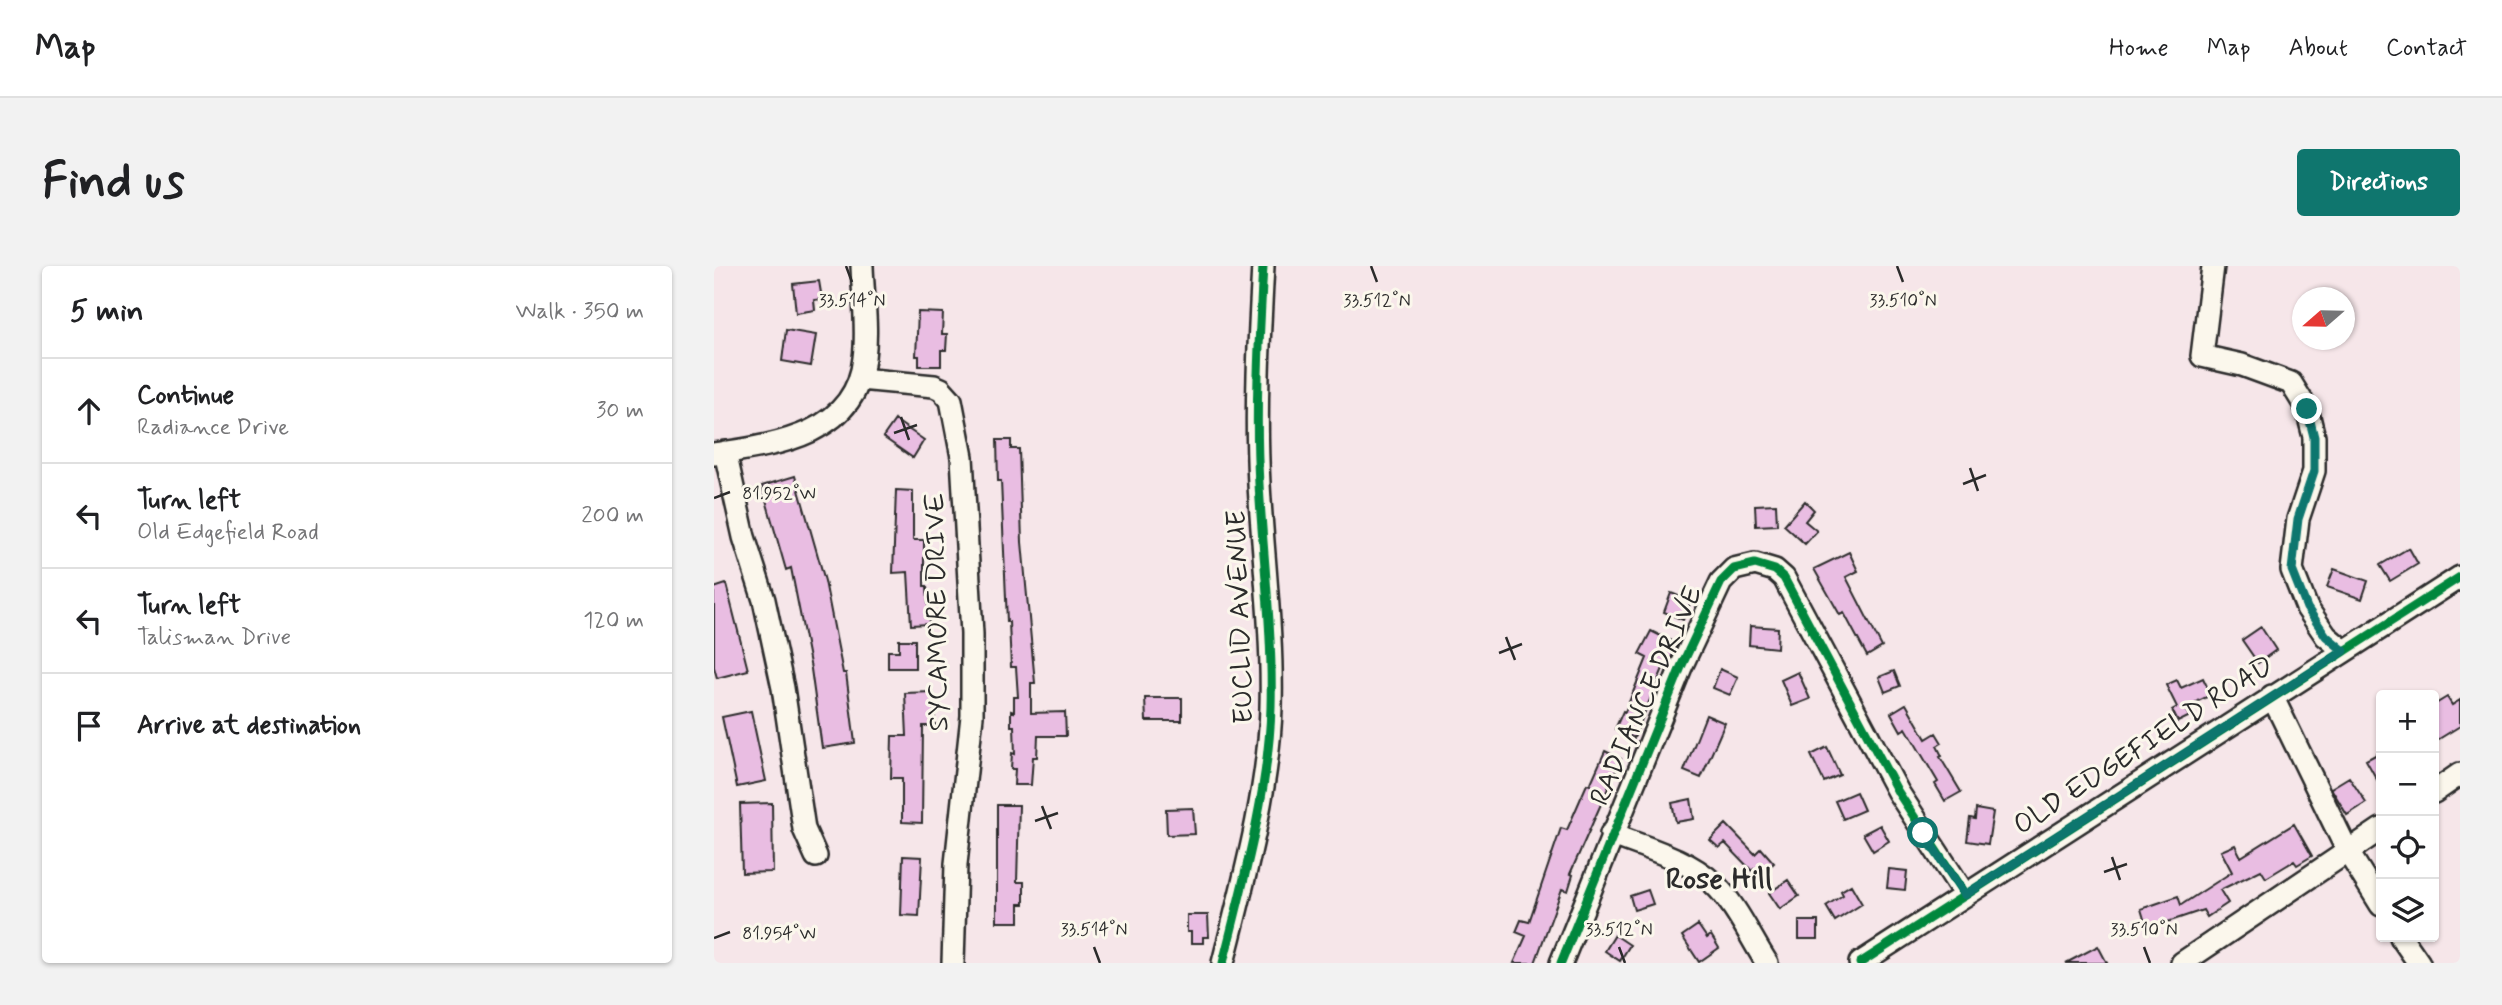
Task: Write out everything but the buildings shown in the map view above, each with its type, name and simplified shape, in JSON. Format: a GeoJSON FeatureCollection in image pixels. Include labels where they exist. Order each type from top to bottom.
{"type":"FeatureCollection","features":[{"type":"Feature","properties":{"kind":"street"},"geometry":{"type":"LineString","coordinates":[[816,856],[804,829],[783,688],[764,600],[720,453],[781,442],[819,428],[845,406],[860,379],[865,355],[862,266]]}},
{"type":"Feature","properties":{"kind":"street","name":"EUCLID AVENUE"},"geometry":{"type":"LineString","coordinates":[[1223,963],[1261,794],[1271,709],[1257,417],[1263,266]]}},
{"type":"Feature","properties":{"kind":"street"},"geometry":{"type":"LineString","coordinates":[[2213,266],[2202,356],[2242,365],[2291,383],[2307,409],[2314,437],[2314,471],[2298,519],[2292,570],[2307,608],[2326,636],[2344,651]]}},
{"type":"Feature","properties":{"kind":"street","name":"SYCAMORE DRIVE"},"geometry":{"type":"LineString","coordinates":[[860,379],[941,388],[951,400],[962,457],[972,634],[972,716],[956,864],[953,963]]}},
{"type":"Feature","properties":{"kind":"street","name":"RADIANCE DRIVE"},"geometry":{"type":"LineString","coordinates":[[1561,963],[1611,834],[1681,667],[1721,582],[1734,569],[1744,565],[1766,566],[1784,578],[1898,792],[1965,895]]}},
{"type":"Feature","properties":{"kind":"street","name":"OLD EDGEFIELD ROAD"},"geometry":{"type":"LineString","coordinates":[[1860,963],[2460,577]]}},
{"type":"Feature","properties":{"kind":"street"},"geometry":{"type":"LineString","coordinates":[[2272,696],[2348,852],[2376,897]]}},
{"type":"Feature","properties":{"kind":"street"},"geometry":{"type":"LineString","coordinates":[[2439,789],[2460,774]]}},
{"type":"Feature","properties":{"kind":"street"},"geometry":{"type":"LineString","coordinates":[[2182,963],[2376,832]]}},
{"type":"Feature","properties":{"kind":"street"},"geometry":{"type":"LineString","coordinates":[[1611,834],[1688,865],[1713,883],[1724,895],[1767,963]]}},
{"type":"Feature","properties":{"kind":"street"},"geometry":{"type":"LineString","coordinates":[[2404,942],[2419,963]]}},
{"type":"Feature","properties":{"kind":"cycle path"},"geometry":{"type":"LineString","coordinates":[[1223,963],[1260,803],[1271,707],[1269,623],[1257,429],[1263,266]]}},
{"type":"Feature","properties":{"kind":"cycle path"},"geometry":{"type":"LineString","coordinates":[[1561,963],[1681,667],[1721,582],[1734,569],[1755,564],[1775,570],[1784,578],[1898,792],[1965,895]]}},
{"type":"Feature","properties":{"kind":"cycle path"},"geometry":{"type":"LineString","coordinates":[[1860,963],[2460,577]]}},
{"type":"Feature","properties":{"kind":"district","name":"Rose Hill"},"geometry":{"type":"Point","coordinates":[1719,879]}},
{"type":"Feature","properties":{"kind":"route"},"geometry":{"type":"LineString","coordinates":[[1923,833],[1965,895],[2344,651],[2326,636],[2307,608],[2292,570],[2298,519],[2314,471],[2314,437],[2307,409]]}}]}
